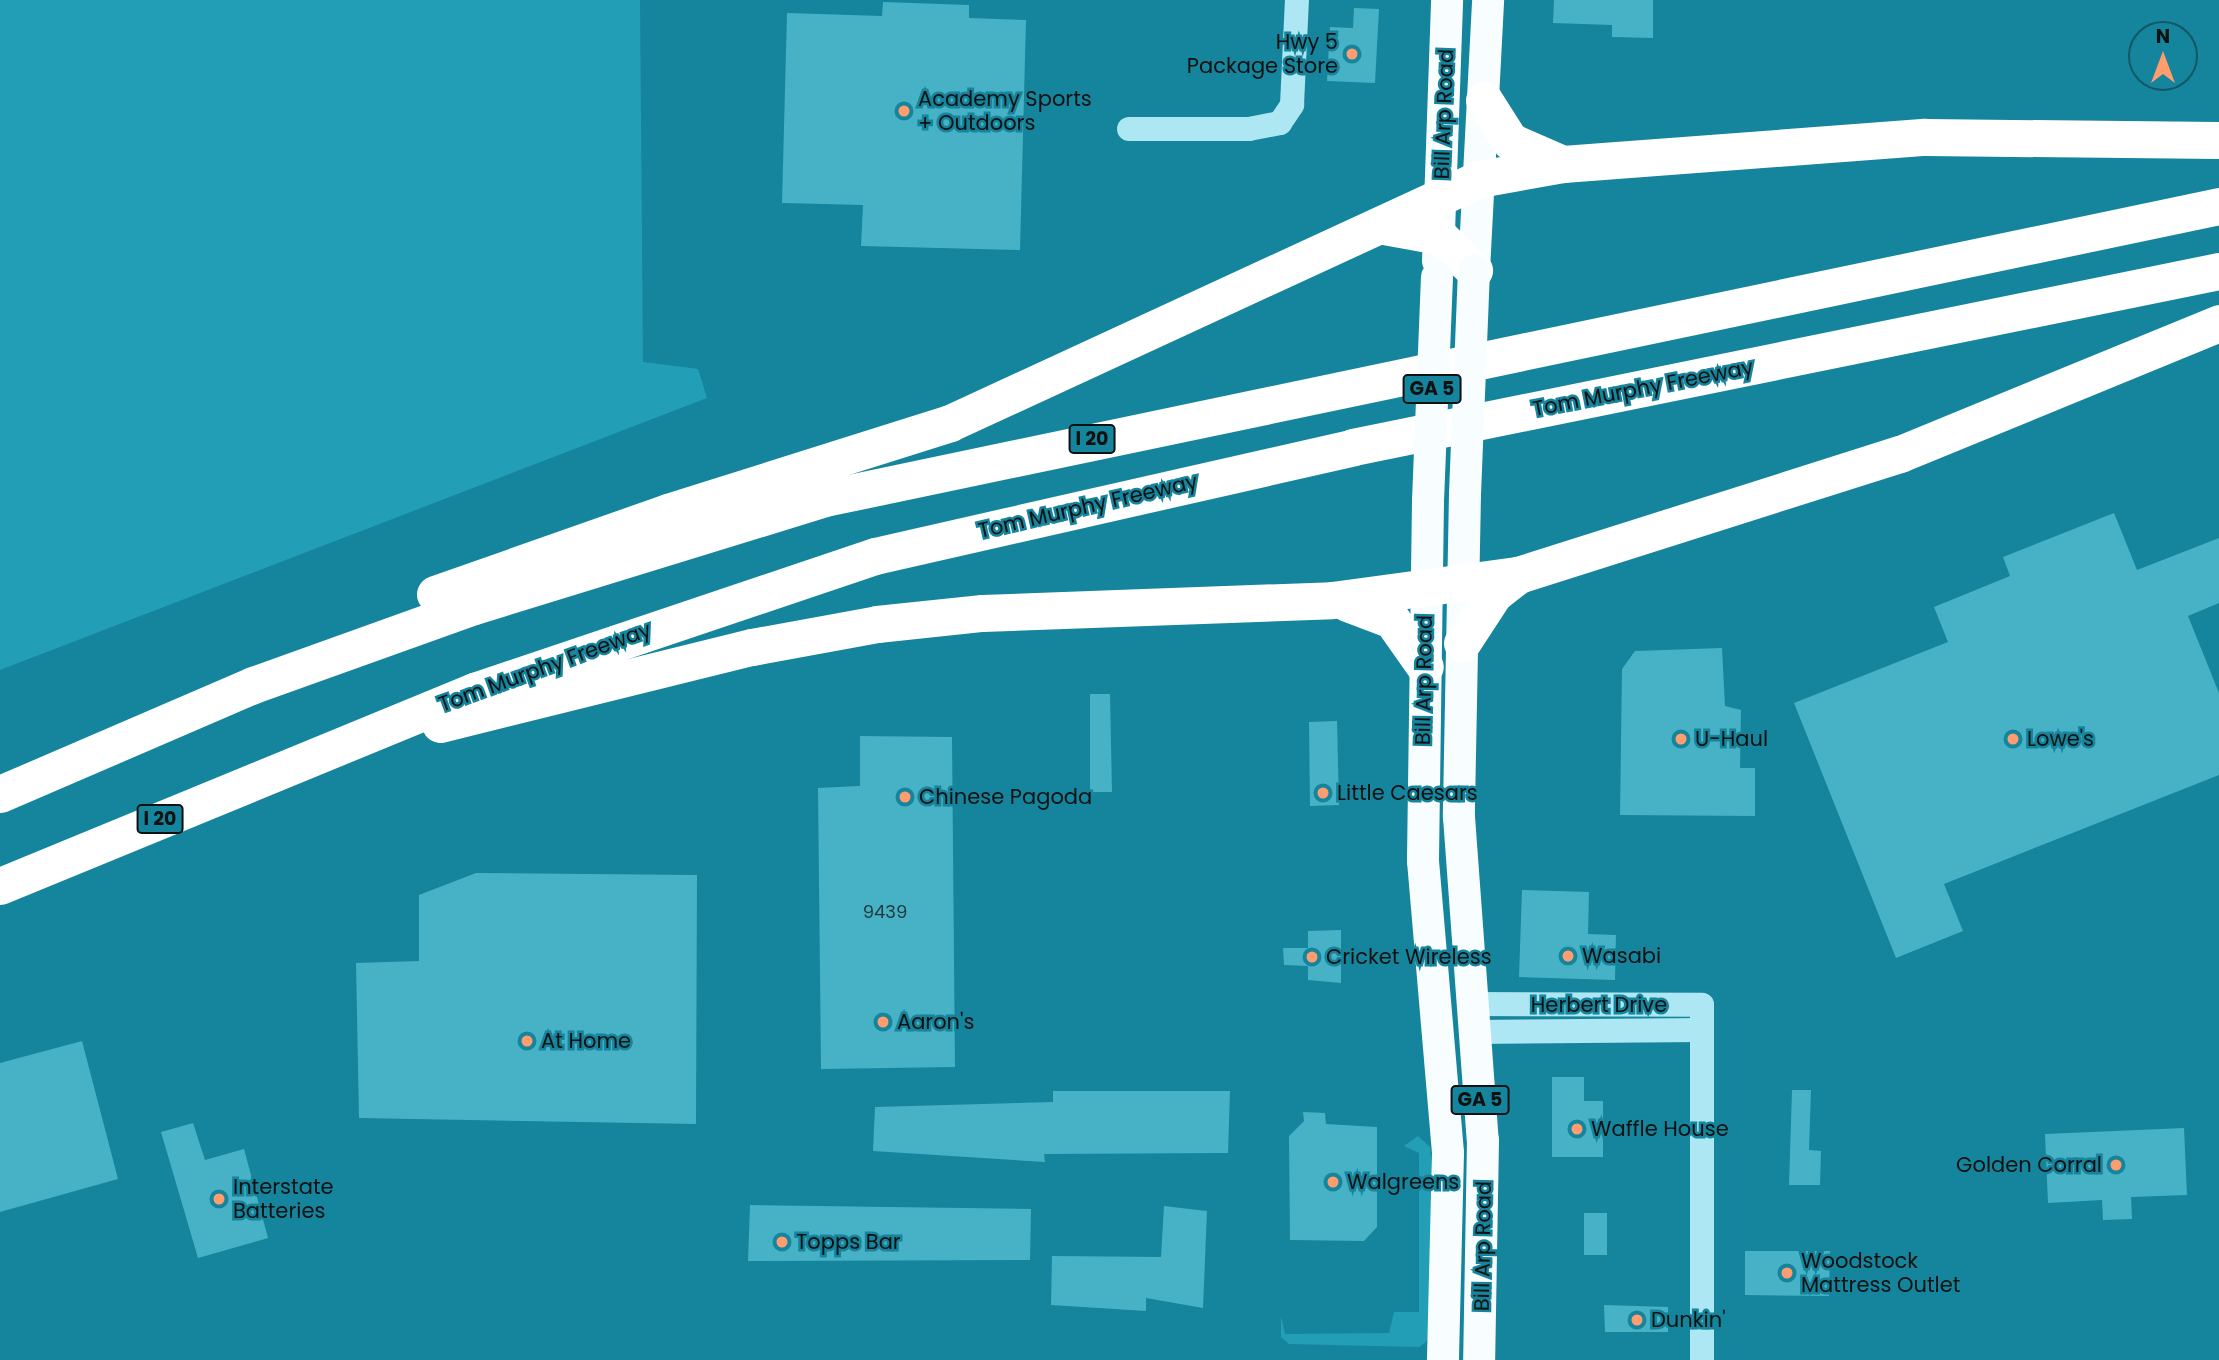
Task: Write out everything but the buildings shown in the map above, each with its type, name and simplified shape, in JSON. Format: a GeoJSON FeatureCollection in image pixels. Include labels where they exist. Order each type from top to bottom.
{"type":"FeatureCollection","features":[{"type":"Feature","properties":{"kind":"highway"},"geometry":{"type":"LineString","coordinates":[[1484,100],[1510,141],[1563,164]]}},
{"type":"Feature","properties":{"kind":"highway"},"geometry":{"type":"LineString","coordinates":[[253,685],[321,642],[447,590],[950,423],[1384,226],[1441,194],[1479,179],[1563,164],[1925,137],[2219,140]]}},
{"type":"Feature","properties":{"kind":"highway","name":"I 20"},"geometry":{"type":"LineString","coordinates":[[0,793],[253,685],[474,606],[837,495],[2219,206]]}},
{"type":"Feature","properties":{"kind":"highway"},"geometry":{"type":"LineString","coordinates":[[1384,226],[1439,236],[1474,270]]}},
{"type":"Feature","properties":{"kind":"highway","name":"Tom Murphy Freeway"},"geometry":{"type":"LineString","coordinates":[[0,886],[320,753],[593,647],[875,556],[1353,447],[2219,271]]}},
{"type":"Feature","properties":{"kind":"highway"},"geometry":{"type":"LineString","coordinates":[[320,753],[828,631],[982,613],[1332,600],[1426,591],[1464,582],[1518,575],[1900,454],[2219,323]]}},
{"type":"Feature","properties":{"kind":"highway"},"geometry":{"type":"LineString","coordinates":[[1462,643],[1493,594],[1518,575]]}},
{"type":"Feature","properties":{"kind":"highway"},"geometry":{"type":"LineString","coordinates":[[1332,600],[1392,621],[1425,667]]}},
{"type":"Feature","properties":{"kind":"main road","name":"Bill Arp Road"},"geometry":{"type":"LineString","coordinates":[[1443,1360],[1448,1166],[1423,860],[1428,501],[1447,0]]}},
{"type":"Feature","properties":{"kind":"main road","name":"Bill Arp Road"},"geometry":{"type":"LineString","coordinates":[[1479,1360],[1484,1189],[1460,843],[1465,494],[1488,0]]}},
{"type":"Feature","properties":{"kind":"street"},"geometry":{"type":"LineString","coordinates":[[1129,129],[1249,129],[1280,122],[1292,105],[1297,0]]}},
{"type":"Feature","properties":{"kind":"street","name":"Herbert Drive"},"geometry":{"type":"LineString","coordinates":[[1472,1018],[1702,1005],[1702,1360]]}},
{"type":"Feature","properties":{"kind":"street","name":"Herbert Drive"},"geometry":{"type":"LineString","coordinates":[[1472,1018],[1702,1030]]}},
{"type":"Feature","properties":{"kind":"shaded area"},"geometry":{"type":"Polygon","coordinates":[[[0,0],[640,0],[643,362],[698,369],[707,398],[0,670],[0,0]]]}},
{"type":"Feature","properties":{"kind":"shaded area"},"geometry":{"type":"Polygon","coordinates":[[[1418,1136],[1430,1147],[1432,1166],[1432,1331],[1425,1343],[1419,1347],[1289,1344],[1281,1337],[1281,1316],[1285,1334],[1389,1333],[1394,1312],[1419,1312],[1419,1153],[1404,1146],[1418,1136]]]}},
{"type":"Feature","properties":{"kind":"place","name":"Hwy 5 Package Store"},"geometry":{"type":"Point","coordinates":[1352,54]}},
{"type":"Feature","properties":{"kind":"place","name":"Academy Sports + Outdoors"},"geometry":{"type":"Point","coordinates":[904,111]}},
{"type":"Feature","properties":{"kind":"place","name":"U-Haul"},"geometry":{"type":"Point","coordinates":[1681,739]}},
{"type":"Feature","properties":{"kind":"place","name":"Lowe's"},"geometry":{"type":"Point","coordinates":[2013,739]}},
{"type":"Feature","properties":{"kind":"place","name":"Little Caesars"},"geometry":{"type":"Point","coordinates":[1323,793]}},
{"type":"Feature","properties":{"kind":"place","name":"Chinese Pagoda"},"geometry":{"type":"Point","coordinates":[905,797]}},
{"type":"Feature","properties":{"kind":"place","name":"Wasabi"},"geometry":{"type":"Point","coordinates":[1568,956]}},
{"type":"Feature","properties":{"kind":"place","name":"Cricket Wireless"},"geometry":{"type":"Point","coordinates":[1312,957]}},
{"type":"Feature","properties":{"kind":"place","name":"Aaron's"},"geometry":{"type":"Point","coordinates":[883,1022]}},
{"type":"Feature","properties":{"kind":"place","name":"At Home"},"geometry":{"type":"Point","coordinates":[527,1041]}},
{"type":"Feature","properties":{"kind":"place","name":"Waffle House"},"geometry":{"type":"Point","coordinates":[1577,1129]}},
{"type":"Feature","properties":{"kind":"place","name":"Golden Corral"},"geometry":{"type":"Point","coordinates":[2116,1165]}},
{"type":"Feature","properties":{"kind":"place","name":"Walgreens"},"geometry":{"type":"Point","coordinates":[1333,1182]}},
{"type":"Feature","properties":{"kind":"place","name":"Interstate Batteries"},"geometry":{"type":"Point","coordinates":[219,1199]}},
{"type":"Feature","properties":{"kind":"place","name":"Topps Bar"},"geometry":{"type":"Point","coordinates":[782,1242]}},
{"type":"Feature","properties":{"kind":"place","name":"Woodstock Mattress Outlet"},"geometry":{"type":"Point","coordinates":[1787,1273]}},
{"type":"Feature","properties":{"kind":"place","name":"Dunkin'"},"geometry":{"type":"Point","coordinates":[1637,1320]}}]}
